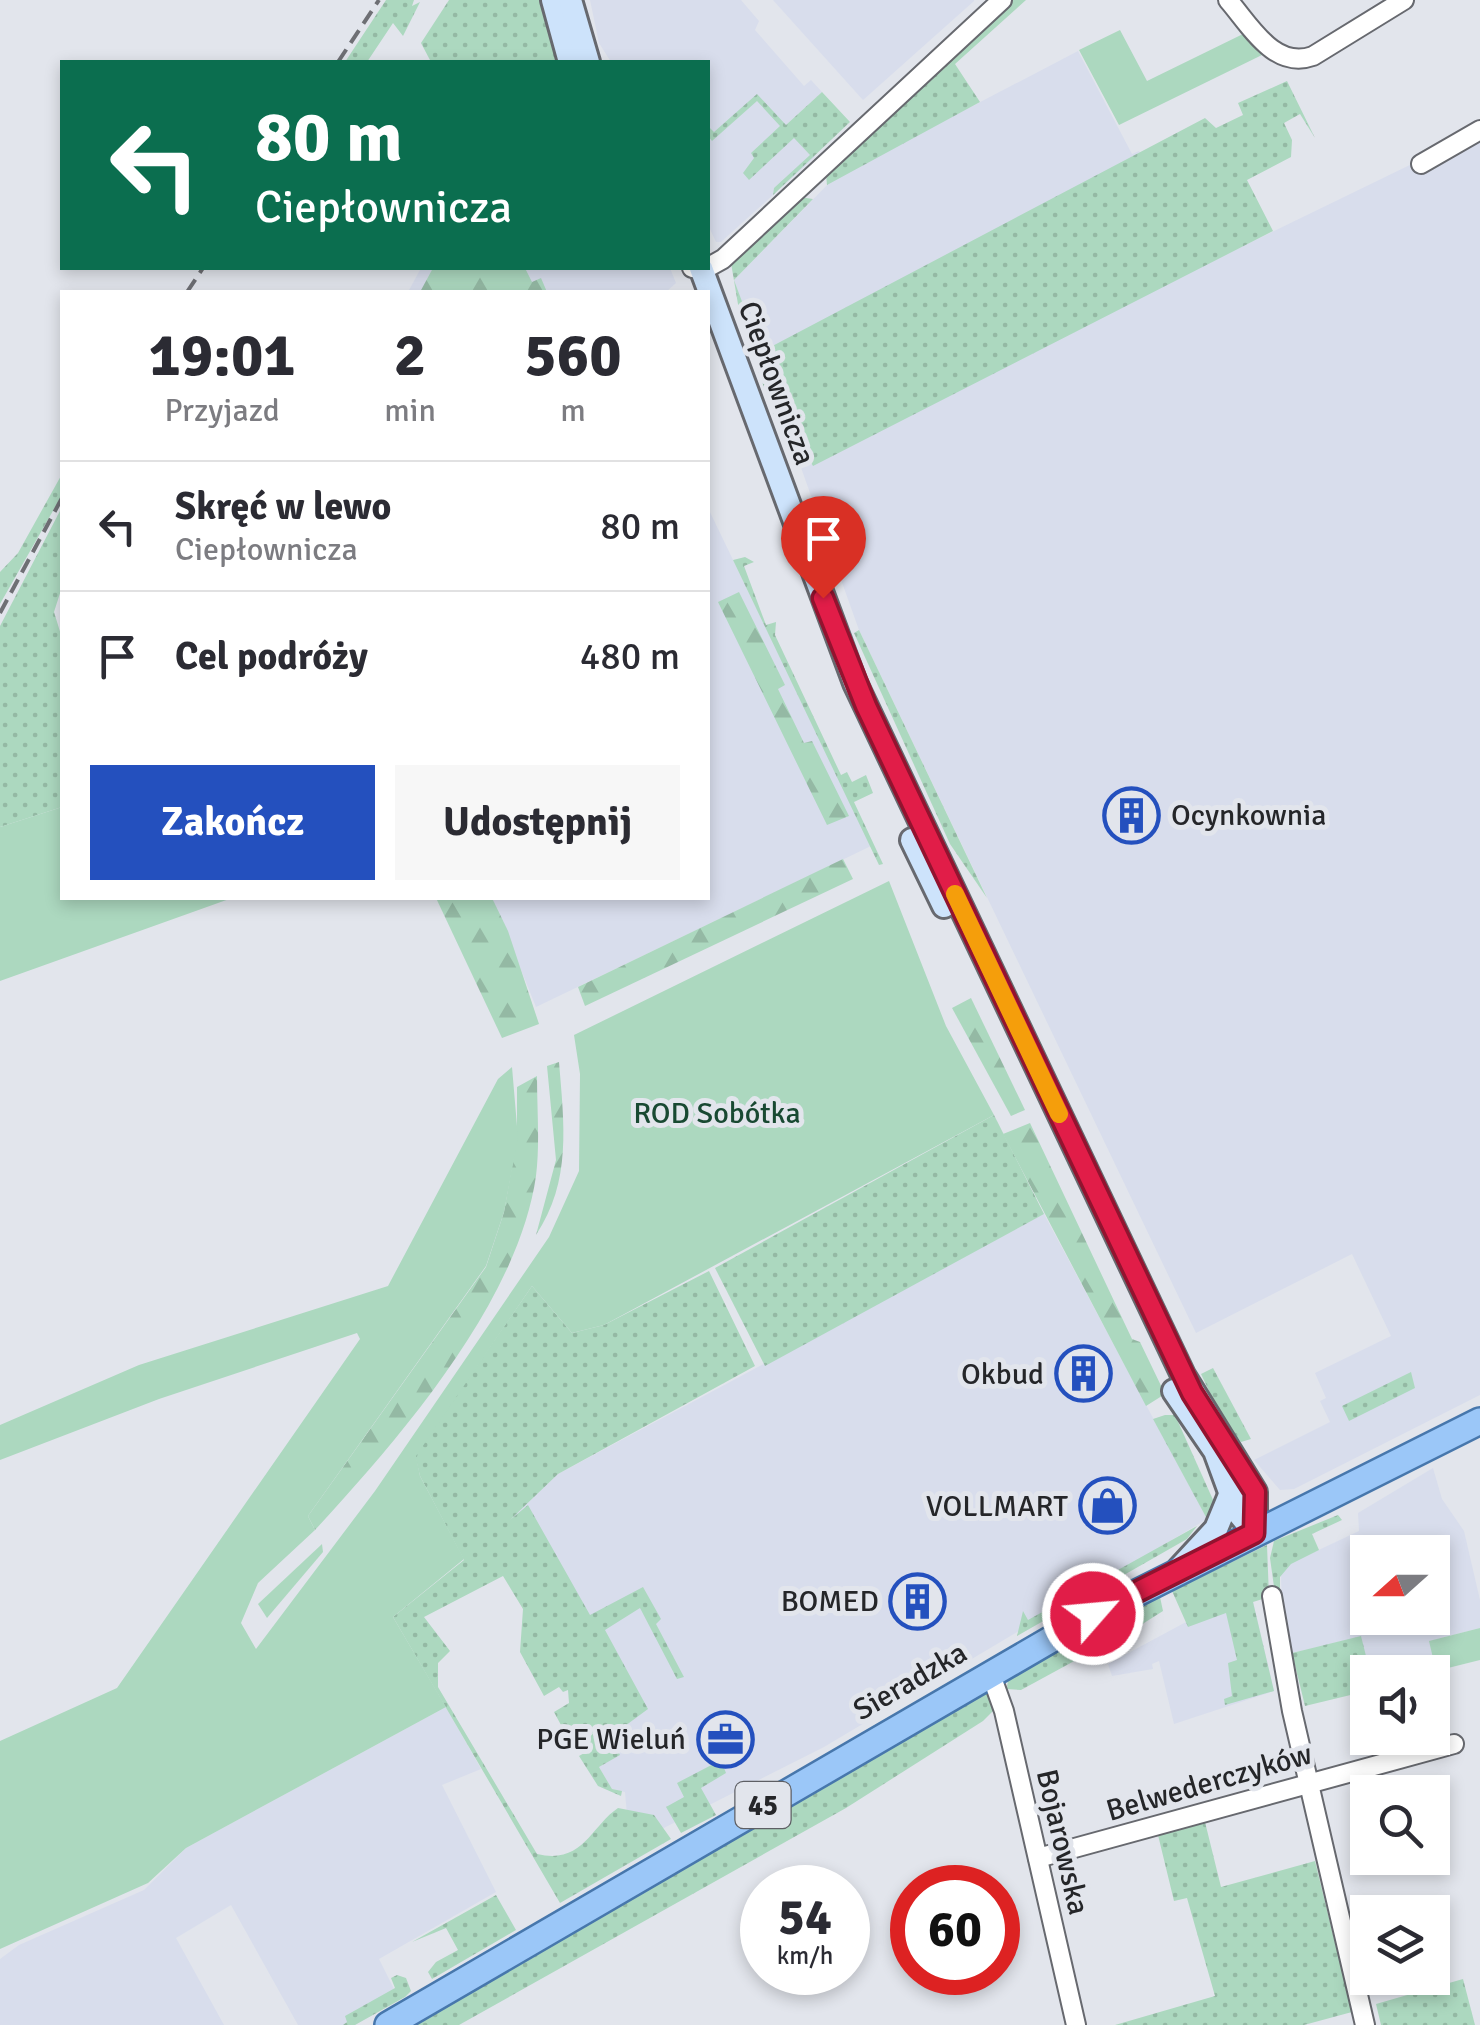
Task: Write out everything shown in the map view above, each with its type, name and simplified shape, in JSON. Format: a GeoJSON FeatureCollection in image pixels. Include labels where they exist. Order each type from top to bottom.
{"type":"FeatureCollection","features":[{"type":"Feature","properties":{"kind":"main road"},"geometry":{"type":"LineString","coordinates":[[553,0],[569,60]]}},
{"type":"Feature","properties":{"kind":"main road"},"geometry":{"type":"LineString","coordinates":[[570,0],[587,60]]}},
{"type":"Feature","properties":{"kind":"main road","name":"Ciepłownicza"},"geometry":{"type":"LineString","coordinates":[[710,314],[866,706],[1192,1393],[1255,1492]]}},
{"type":"Feature","properties":{"kind":"main road","name":"Ciepłownicza"},"geometry":{"type":"LineString","coordinates":[[710,330],[851,709],[1178,1399],[1220,1460],[1240,1518],[1254,1533]]}},
{"type":"Feature","properties":{"kind":"main road","name":"Sieradzka"},"geometry":{"type":"LineString","coordinates":[[388,2025],[990,1672],[1174,1573],[1480,1421]]}},
{"type":"Feature","properties":{"kind":"main road"},"geometry":{"type":"LineString","coordinates":[[1255,1492],[1274,1504],[1304,1509]]}},
{"type":"Feature","properties":{"kind":"main road"},"geometry":{"type":"LineString","coordinates":[[1254,1533],[1255,1492]]}},
{"type":"Feature","properties":{"kind":"main road"},"geometry":{"type":"LineString","coordinates":[[1174,1573],[1213,1534],[1230,1495]]}},
{"type":"Feature","properties":{"kind":"street","name":"Ciepłownicza"},"geometry":{"type":"LineString","coordinates":[[710,266],[728,255],[1002,0]]}},
{"type":"Feature","properties":{"kind":"street"},"geometry":{"type":"LineString","coordinates":[[1228,0],[1272,50],[1296,60],[1312,56],[1404,0]]}},
{"type":"Feature","properties":{"kind":"street"},"geometry":{"type":"LineString","coordinates":[[1422,164],[1480,130]]}},
{"type":"Feature","properties":{"kind":"street"},"geometry":{"type":"LineString","coordinates":[[1272,1596],[1309,1781],[1365,2025]]}},
{"type":"Feature","properties":{"kind":"street","name":"Bojarowska"},"geometry":{"type":"LineString","coordinates":[[990,1672],[999,1690],[1076,2025]]}},
{"type":"Feature","properties":{"kind":"street","name":"Belwederczyków"},"geometry":{"type":"LineString","coordinates":[[1038,1858],[1454,1744]]}},
{"type":"Feature","properties":{"kind":"shaded area"},"geometry":{"type":"Polygon","coordinates":[[[590,0],[741,0],[759,21],[755,30],[804,86],[811,80],[822,92],[786,125],[815,157],[721,242],[716,242],[710,229],[710,60],[610,60],[599,43],[590,0]]]}},
{"type":"Feature","properties":{"kind":"shaded area"},"geometry":{"type":"Polygon","coordinates":[[[773,0],[974,0],[974,1],[863,100],[773,0]]]}},
{"type":"Feature","properties":{"kind":"shaded area"},"geometry":{"type":"Polygon","coordinates":[[[1078,51],[1132,154],[1139,151],[1198,268],[1416,162],[1480,138],[1480,1395],[1294,1489],[1280,1490],[1254,1460],[1330,1422],[1320,1401],[1326,1398],[1315,1373],[1391,1336],[1352,1254],[1196,1333],[859,630],[734,280],[833,179],[1078,51]]]}},
{"type":"Feature","properties":{"kind":"shaded area"},"geometry":{"type":"Polygon","coordinates":[[[420,270],[671,270],[676,283],[668,290],[409,290],[420,270]]]}},
{"type":"Feature","properties":{"kind":"shaded area"},"geometry":{"type":"Polygon","coordinates":[[[710,512],[871,846],[536,1007],[493,900],[710,900],[710,512]]]}},
{"type":"Feature","properties":{"kind":"shaded area"},"geometry":{"type":"Polygon","coordinates":[[[1044,1214],[1207,1519],[824,1747],[642,1839],[627,1815],[625,1792],[612,1789],[599,1767],[619,1754],[493,1536],[558,1474],[1044,1214]]]}},
{"type":"Feature","properties":{"kind":"shaded area"},"geometry":{"type":"Polygon","coordinates":[[[1433,1468],[1442,1499],[1464,1531],[1480,1600],[1480,1628],[1430,1641],[1433,1655],[1365,1655],[1360,1637],[1292,1653],[1282,1612],[1281,1574],[1291,1563],[1350,1535],[1350,1635],[1450,1635],[1450,1535],[1350,1535],[1359,1531],[1358,1513],[1433,1468]]]}},
{"type":"Feature","properties":{"kind":"shaded area"},"geometry":{"type":"Polygon","coordinates":[[[1238,1594],[1253,1601],[1274,1691],[1174,1724],[1159,1661],[1152,1664],[1153,1669],[1112,1676],[1108,1664],[1238,1594]]]}},
{"type":"Feature","properties":{"kind":"shaded area"},"geometry":{"type":"Polygon","coordinates":[[[446,1707],[481,1769],[442,1785],[496,1892],[379,1959],[399,1999],[355,2025],[298,2025],[231,1905],[176,1938],[224,2025],[0,2025],[0,1959],[19,1945],[144,1890],[186,1848],[446,1707]]]}},
{"type":"Feature","properties":{"kind":"green space"},"geometry":{"type":"Polygon","coordinates":[[[386,0],[414,0],[412,6],[420,2],[403,36],[393,23],[368,60],[346,60],[386,0]]]}},
{"type":"Feature","properties":{"kind":"green space"},"geometry":{"type":"Polygon","coordinates":[[[449,0],[548,0],[564,60],[430,60],[421,43],[449,0]]]}},
{"type":"Feature","properties":{"kind":"green space"},"geometry":{"type":"Polygon","coordinates":[[[1012,0],[1026,0],[955,64],[980,102],[827,185],[826,174],[1012,0]]]}},
{"type":"Feature","properties":{"kind":"green space"},"geometry":{"type":"Polygon","coordinates":[[[1120,30],[1147,81],[1243,34],[1262,55],[1119,125],[1079,50],[1120,30]]]}},
{"type":"Feature","properties":{"kind":"green space"},"geometry":{"type":"Polygon","coordinates":[[[1287,81],[1315,138],[1300,114],[1284,123],[1292,140],[1291,157],[1247,180],[1273,231],[813,466],[805,452],[790,458],[758,371],[766,368],[762,357],[754,359],[745,335],[753,332],[761,352],[1205,118],[1216,128],[1243,115],[1238,103],[1287,81]]]}},
{"type":"Feature","properties":{"kind":"green space"},"geometry":{"type":"Polygon","coordinates":[[[822,92],[850,122],[773,195],[774,188],[810,155],[794,138],[749,180],[743,173],[754,158],[751,153],[780,126],[757,101],[712,141],[710,138],[710,128],[714,132],[757,94],[786,125],[822,92]]]}},
{"type":"Feature","properties":{"kind":"green space"},"geometry":{"type":"Polygon","coordinates":[[[800,197],[813,199],[734,280],[747,315],[740,316],[731,263],[800,197]]]}},
{"type":"Feature","properties":{"kind":"green space"},"geometry":{"type":"Polygon","coordinates":[[[432,270],[526,270],[532,282],[541,278],[546,290],[421,290],[432,270]]]}},
{"type":"Feature","properties":{"kind":"green space"},"geometry":{"type":"Polygon","coordinates":[[[60,478],[60,499],[0,604],[0,572],[18,553],[60,478]]]}},
{"type":"Feature","properties":{"kind":"green space"},"geometry":{"type":"Polygon","coordinates":[[[60,511],[60,593],[54,612],[60,632],[60,808],[0,827],[0,626],[60,511]]]}},
{"type":"Feature","properties":{"kind":"green space"},"geometry":{"type":"Polygon","coordinates":[[[745,557],[754,562],[744,566],[766,625],[776,622],[775,635],[841,775],[847,772],[852,782],[866,775],[873,793],[854,802],[883,864],[879,865],[733,560],[745,557]]]}},
{"type":"Feature","properties":{"kind":"green space"},"geometry":{"type":"Polygon","coordinates":[[[739,592],[785,685],[778,689],[804,743],[812,741],[849,816],[827,825],[718,602],[739,592]]]}},
{"type":"Feature","properties":{"kind":"green space"},"geometry":{"type":"Polygon","coordinates":[[[859,630],[987,898],[950,844],[854,633],[859,630]]]}},
{"type":"Feature","properties":{"kind":"green space"},"geometry":{"type":"Polygon","coordinates":[[[60,808],[60,900],[226,900],[0,981],[0,827],[60,808]]]}},
{"type":"Feature","properties":{"kind":"green space"},"geometry":{"type":"Polygon","coordinates":[[[843,859],[853,879],[585,1006],[578,987],[843,859]]]}},
{"type":"Feature","properties":{"kind":"green space","name":"ROD Sobótka"},"geometry":{"type":"Polygon","coordinates":[[[889,881],[946,1026],[994,1115],[604,1325],[572,1333],[532,1286],[416,1456],[420,1476],[464,1559],[393,1617],[446,1707],[186,1848],[148,1883],[0,1949],[0,1741],[117,1688],[360,1339],[357,1333],[159,1399],[0,1460],[0,1425],[139,1365],[388,1286],[498,1079],[512,1067],[518,1138],[504,1212],[486,1266],[308,1516],[315,1530],[258,1583],[241,1623],[256,1649],[375,1491],[549,1237],[579,1171],[580,1074],[574,1035],[889,881]]]}},
{"type":"Feature","properties":{"kind":"green space"},"geometry":{"type":"Polygon","coordinates":[[[437,900],[493,900],[508,931],[539,1024],[502,1038],[437,900]]]}},
{"type":"Feature","properties":{"kind":"green space"},"geometry":{"type":"Polygon","coordinates":[[[971,998],[1025,1110],[1011,1116],[952,1008],[971,998]]]}},
{"type":"Feature","properties":{"kind":"green space"},"geometry":{"type":"Polygon","coordinates":[[[559,1062],[563,1152],[555,1194],[536,1235],[556,1160],[547,1066],[559,1062]]]}},
{"type":"Feature","properties":{"kind":"green space"},"geometry":{"type":"Polygon","coordinates":[[[537,1076],[536,1176],[525,1224],[506,1272],[450,1366],[417,1411],[315,1530],[308,1516],[486,1267],[504,1212],[517,1138],[517,1087],[537,1076]]]}},
{"type":"Feature","properties":{"kind":"green space"},"geometry":{"type":"Polygon","coordinates":[[[994,1115],[1044,1214],[765,1366],[715,1268],[994,1115]]]}},
{"type":"Feature","properties":{"kind":"green space"},"geometry":{"type":"Polygon","coordinates":[[[1030,1123],[1132,1339],[1140,1342],[1165,1394],[1146,1406],[1003,1134],[1030,1123]]]}},
{"type":"Feature","properties":{"kind":"green space"},"geometry":{"type":"Polygon","coordinates":[[[709,1271],[755,1366],[558,1474],[510,1520],[528,1505],[590,1615],[643,1587],[661,1619],[656,1624],[684,1677],[677,1679],[640,1608],[605,1630],[648,1709],[610,1737],[620,1755],[599,1767],[612,1789],[622,1791],[621,1796],[598,1786],[579,1756],[593,1748],[588,1740],[593,1733],[569,1740],[554,1712],[569,1703],[568,1690],[563,1692],[559,1687],[544,1696],[520,1652],[523,1609],[503,1576],[424,1617],[450,1651],[438,1663],[438,1687],[537,1854],[553,1856],[576,1849],[618,1808],[654,1815],[671,1839],[560,1903],[393,1617],[464,1560],[420,1476],[415,1455],[532,1286],[572,1333],[604,1325],[709,1271]]]}},
{"type":"Feature","properties":{"kind":"green space"},"geometry":{"type":"Polygon","coordinates":[[[1213,1368],[1251,1439],[1241,1442],[1219,1412],[1201,1374],[1213,1368]]]}},
{"type":"Feature","properties":{"kind":"green space"},"geometry":{"type":"Polygon","coordinates":[[[1411,1372],[1415,1388],[1349,1421],[1342,1406],[1411,1372]]]}},
{"type":"Feature","properties":{"kind":"green space"},"geometry":{"type":"Polygon","coordinates":[[[1175,1415],[1214,1502],[1207,1519],[1153,1419],[1175,1415]]]}},
{"type":"Feature","properties":{"kind":"green space"},"geometry":{"type":"Polygon","coordinates":[[[1338,1515],[1342,1520],[1312,1534],[1319,1550],[1291,1564],[1280,1577],[1280,1593],[1275,1594],[1270,1558],[1274,1541],[1338,1515]]]}},
{"type":"Feature","properties":{"kind":"green space"},"geometry":{"type":"Polygon","coordinates":[[[1197,1526],[1187,1539],[1017,1636],[1023,1611],[1028,1620],[1197,1526]]]}},
{"type":"Feature","properties":{"kind":"green space"},"geometry":{"type":"Polygon","coordinates":[[[322,1544],[323,1552],[267,1618],[258,1604],[322,1544]]]}},
{"type":"Feature","properties":{"kind":"green space"},"geometry":{"type":"Polygon","coordinates":[[[1267,1545],[1269,1597],[1253,1602],[1274,1691],[1225,1705],[1224,1699],[1232,1696],[1228,1663],[1237,1660],[1226,1613],[1188,1627],[1172,1591],[1267,1545]]]}},
{"type":"Feature","properties":{"kind":"green space"},"geometry":{"type":"Polygon","coordinates":[[[1160,1597],[1163,1611],[1144,1623],[1021,1690],[1007,1689],[1008,1678],[1160,1597]]]}},
{"type":"Feature","properties":{"kind":"green space"},"geometry":{"type":"Polygon","coordinates":[[[1480,1628],[1480,1660],[1450,1668],[1450,1655],[1432,1655],[1429,1641],[1480,1628]]]}},
{"type":"Feature","properties":{"kind":"green space"},"geometry":{"type":"Polygon","coordinates":[[[1361,1636],[1366,1655],[1350,1655],[1350,1695],[1305,1706],[1292,1653],[1361,1636]]]}},
{"type":"Feature","properties":{"kind":"green space"},"geometry":{"type":"Polygon","coordinates":[[[987,1690],[993,1711],[983,1721],[846,1808],[459,2025],[415,2025],[987,1690]]]}},
{"type":"Feature","properties":{"kind":"green space"},"geometry":{"type":"Polygon","coordinates":[[[721,1760],[726,1773],[701,1788],[716,1815],[681,1833],[666,1807],[684,1797],[677,1783],[721,1760]]]}},
{"type":"Feature","properties":{"kind":"green space"},"geometry":{"type":"Polygon","coordinates":[[[1205,1822],[1221,1887],[1315,1861],[1352,2012],[1304,2025],[1115,2025],[1215,1996],[1187,1898],[1174,1901],[1158,1835],[1205,1822]]]}},
{"type":"Feature","properties":{"kind":"green space"},"geometry":{"type":"Polygon","coordinates":[[[496,1895],[516,1930],[432,1979],[428,1972],[436,1962],[458,1950],[446,1928],[412,1942],[496,1895]]]}},
{"type":"Feature","properties":{"kind":"green space"},"geometry":{"type":"Polygon","coordinates":[[[391,1978],[406,1978],[411,1991],[405,1997],[355,2025],[343,2025],[347,2022],[345,2016],[395,1988],[391,1978]]]}},
{"type":"Feature","properties":{"kind":"green space"},"geometry":{"type":"Polygon","coordinates":[[[1463,1979],[1475,2025],[1381,2025],[1376,2004],[1407,1995],[1450,1995],[1450,1983],[1463,1979]]]}},
{"type":"Feature","properties":{"kind":"railway"},"geometry":{"type":"LineString","coordinates":[[339,60],[379,0]]}},
{"type":"Feature","properties":{"kind":"railway"},"geometry":{"type":"LineString","coordinates":[[188,290],[202,270]]}},
{"type":"Feature","properties":{"kind":"railway"},"geometry":{"type":"LineString","coordinates":[[0,613],[60,502]]}},
{"type":"Feature","properties":{"kind":"slow traffic"},"geometry":{"type":"LineString","coordinates":[[955,894],[1059,1114]]}},
{"type":"Feature","properties":{"kind":"place","name":"Ocynkownia"},"geometry":{"type":"Point","coordinates":[1132,815]}},
{"type":"Feature","properties":{"kind":"place","name":"Okbud"},"geometry":{"type":"Point","coordinates":[1083,1374]}},
{"type":"Feature","properties":{"kind":"place","name":"VOLLMART"},"geometry":{"type":"Point","coordinates":[1107,1506]}},
{"type":"Feature","properties":{"kind":"place","name":"BOMED"},"geometry":{"type":"Point","coordinates":[918,1601]}},
{"type":"Feature","properties":{"kind":"place","name":"PGE Wieluń"},"geometry":{"type":"Point","coordinates":[725,1739]}},
{"type":"Feature","properties":{"kind":"route"},"geometry":{"type":"LineString","coordinates":[[823,598],[866,706],[1183,1375],[1255,1492],[1254,1533],[1093,1614]]}}]}
